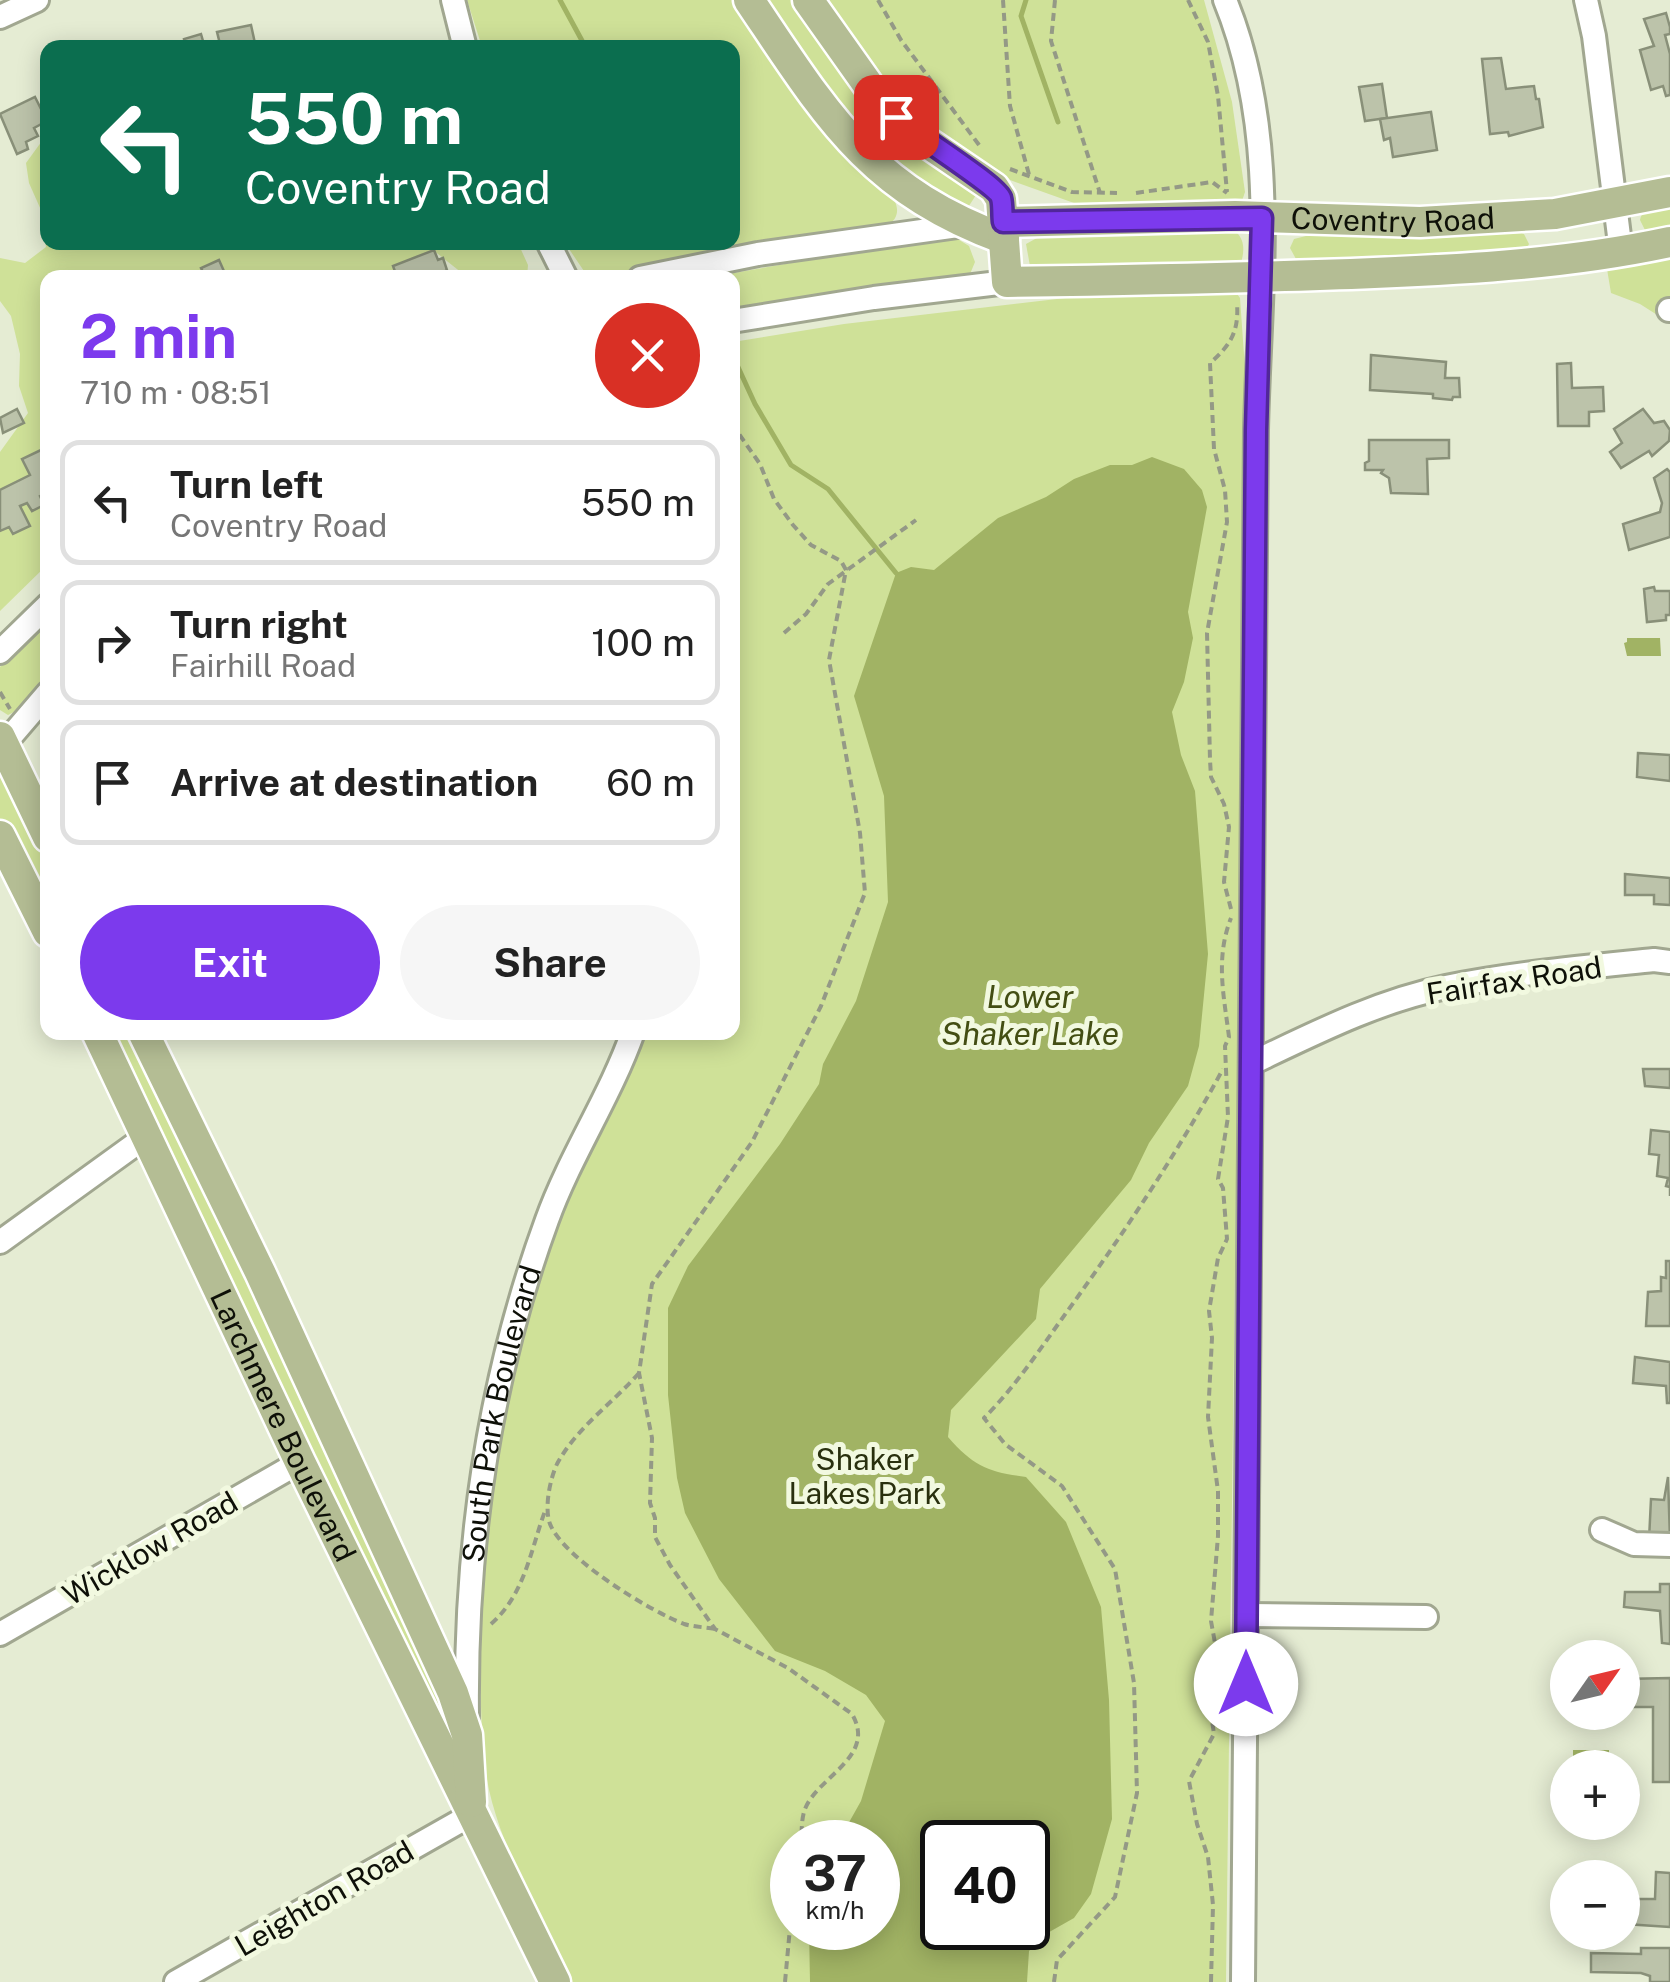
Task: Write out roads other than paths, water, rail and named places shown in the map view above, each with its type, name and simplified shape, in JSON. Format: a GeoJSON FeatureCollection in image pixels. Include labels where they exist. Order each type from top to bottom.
{"type":"FeatureCollection","features":[{"type":"Feature","properties":{"kind":"main road"},"geometry":{"type":"LineString","coordinates":[[749,0],[844,136],[907,191],[966,225],[1004,230]]}},
{"type":"Feature","properties":{"kind":"main road"},"geometry":{"type":"LineString","coordinates":[[808,0],[881,103],[910,131],[994,188],[1001,198],[1008,282]]}},
{"type":"Feature","properties":{"kind":"main road","name":"Coventry Road"},"geometry":{"type":"LineString","coordinates":[[1004,230],[1242,209],[1420,222],[1555,214],[1670,192]]}},
{"type":"Feature","properties":{"kind":"main road","name":"Coventry Road"},"geometry":{"type":"LineString","coordinates":[[1008,282],[1245,282],[1504,267],[1670,242]]}},
{"type":"Feature","properties":{"kind":"main road"},"geometry":{"type":"LineString","coordinates":[[3,735],[40,819]]}},
{"type":"Feature","properties":{"kind":"main road"},"geometry":{"type":"LineString","coordinates":[[0,836],[40,916]]}},
{"type":"Feature","properties":{"kind":"main road","name":"Larchmere Boulevard"},"geometry":{"type":"LineString","coordinates":[[101,1040],[548,1974]]}},
{"type":"Feature","properties":{"kind":"main road","name":"Larchmere Boulevard"},"geometry":{"type":"LineString","coordinates":[[147,1040],[260,1272],[453,1692],[467,1735]]}},
{"type":"Feature","properties":{"kind":"main road"},"geometry":{"type":"LineString","coordinates":[[378,1623],[411,1604]]}},
{"type":"Feature","properties":{"kind":"main road","name":"South Park Boulevard"},"geometry":{"type":"LineString","coordinates":[[467,1735],[471,1815]]}},
{"type":"Feature","properties":{"kind":"street"},"geometry":{"type":"LineString","coordinates":[[0,16],[38,0]]}},
{"type":"Feature","properties":{"kind":"street"},"geometry":{"type":"LineString","coordinates":[[454,0],[463,40]]}},
{"type":"Feature","properties":{"kind":"street"},"geometry":{"type":"LineString","coordinates":[[1225,0],[1244,62],[1260,154],[1242,209],[1256,430],[1244,1982]]}},
{"type":"Feature","properties":{"kind":"street"},"geometry":{"type":"LineString","coordinates":[[1586,0],[1621,252]]}},
{"type":"Feature","properties":{"kind":"street"},"geometry":{"type":"LineString","coordinates":[[668,270],[966,225]]}},
{"type":"Feature","properties":{"kind":"street","name":"Coventry Road"},"geometry":{"type":"LineString","coordinates":[[740,320],[1008,282]]}},
{"type":"Feature","properties":{"kind":"street"},"geometry":{"type":"LineString","coordinates":[[0,652],[40,613]]}},
{"type":"Feature","properties":{"kind":"street"},"geometry":{"type":"LineString","coordinates":[[3,735],[40,700]]}},
{"type":"Feature","properties":{"kind":"street","name":"Fairfax Road"},"geometry":{"type":"LineString","coordinates":[[1252,1062],[1357,1014],[1444,987],[1551,970],[1654,960],[1670,962]]}},
{"type":"Feature","properties":{"kind":"street","name":"South Park Boulevard"},"geometry":{"type":"LineString","coordinates":[[467,1735],[466,1646],[473,1551],[490,1426],[516,1311],[548,1216],[629,1040]]}},
{"type":"Feature","properties":{"kind":"street"},"geometry":{"type":"LineString","coordinates":[[0,1242],[148,1136]]}},
{"type":"Feature","properties":{"kind":"street","name":"Wicklow Road"},"geometry":{"type":"LineString","coordinates":[[0,1634],[300,1462]]}},
{"type":"Feature","properties":{"kind":"street"},"geometry":{"type":"LineString","coordinates":[[1602,1530],[1634,1544],[1670,1545]]}},
{"type":"Feature","properties":{"kind":"street"},"geometry":{"type":"LineString","coordinates":[[1247,1615],[1426,1617]]}},
{"type":"Feature","properties":{"kind":"street","name":"Leighton Road"},"geometry":{"type":"LineString","coordinates":[[176,1982],[471,1815]]}},
{"type":"Feature","properties":{"kind":"water","name":"Lower Shaker Lake"},"geometry":{"type":"Polygon","coordinates":[[[1152,457],[1184,469],[1202,490],[1207,507],[1188,612],[1193,638],[1184,682],[1172,712],[1181,755],[1195,791],[1208,954],[1199,1046],[1188,1086],[1149,1143],[1131,1180],[1040,1289],[1036,1319],[951,1410],[948,1437],[983,1466],[1026,1477],[1066,1522],[1101,1607],[1109,1700],[1112,1819],[1091,1894],[1074,1918],[1050,1932],[1050,1820],[920,1820],[920,1950],[1030,1950],[1027,1982],[810,1982],[809,1950],[900,1950],[900,1820],[850,1820],[861,1801],[885,1721],[866,1695],[825,1671],[775,1651],[719,1579],[685,1513],[677,1478],[668,1395],[668,1308],[688,1266],[780,1144],[819,1084],[823,1064],[856,1001],[888,902],[884,796],[854,696],[896,573],[911,567],[934,570],[998,518],[1110,465],[1132,465],[1152,457]]]}},
{"type":"Feature","properties":{"kind":"water"},"geometry":{"type":"Polygon","coordinates":[[[1627,638],[1660,638],[1661,656],[1627,656],[1627,638]]]}},
{"type":"Feature","properties":{"kind":"waterway"},"geometry":{"type":"LineString","coordinates":[[560,0],[582,40]]}},
{"type":"Feature","properties":{"kind":"waterway"},"geometry":{"type":"LineString","coordinates":[[1026,0],[1021,16],[1058,122]]}},
{"type":"Feature","properties":{"kind":"waterway"},"geometry":{"type":"LineString","coordinates":[[714,250],[715,255]]}},
{"type":"Feature","properties":{"kind":"waterway"},"geometry":{"type":"LineString","coordinates":[[740,371],[791,465],[828,489],[896,573]]}},
{"type":"Feature","properties":{"kind":"park label","name":"Shaker Lakes Park"},"geometry":{"type":"Point","coordinates":[865,1476]}}]}
